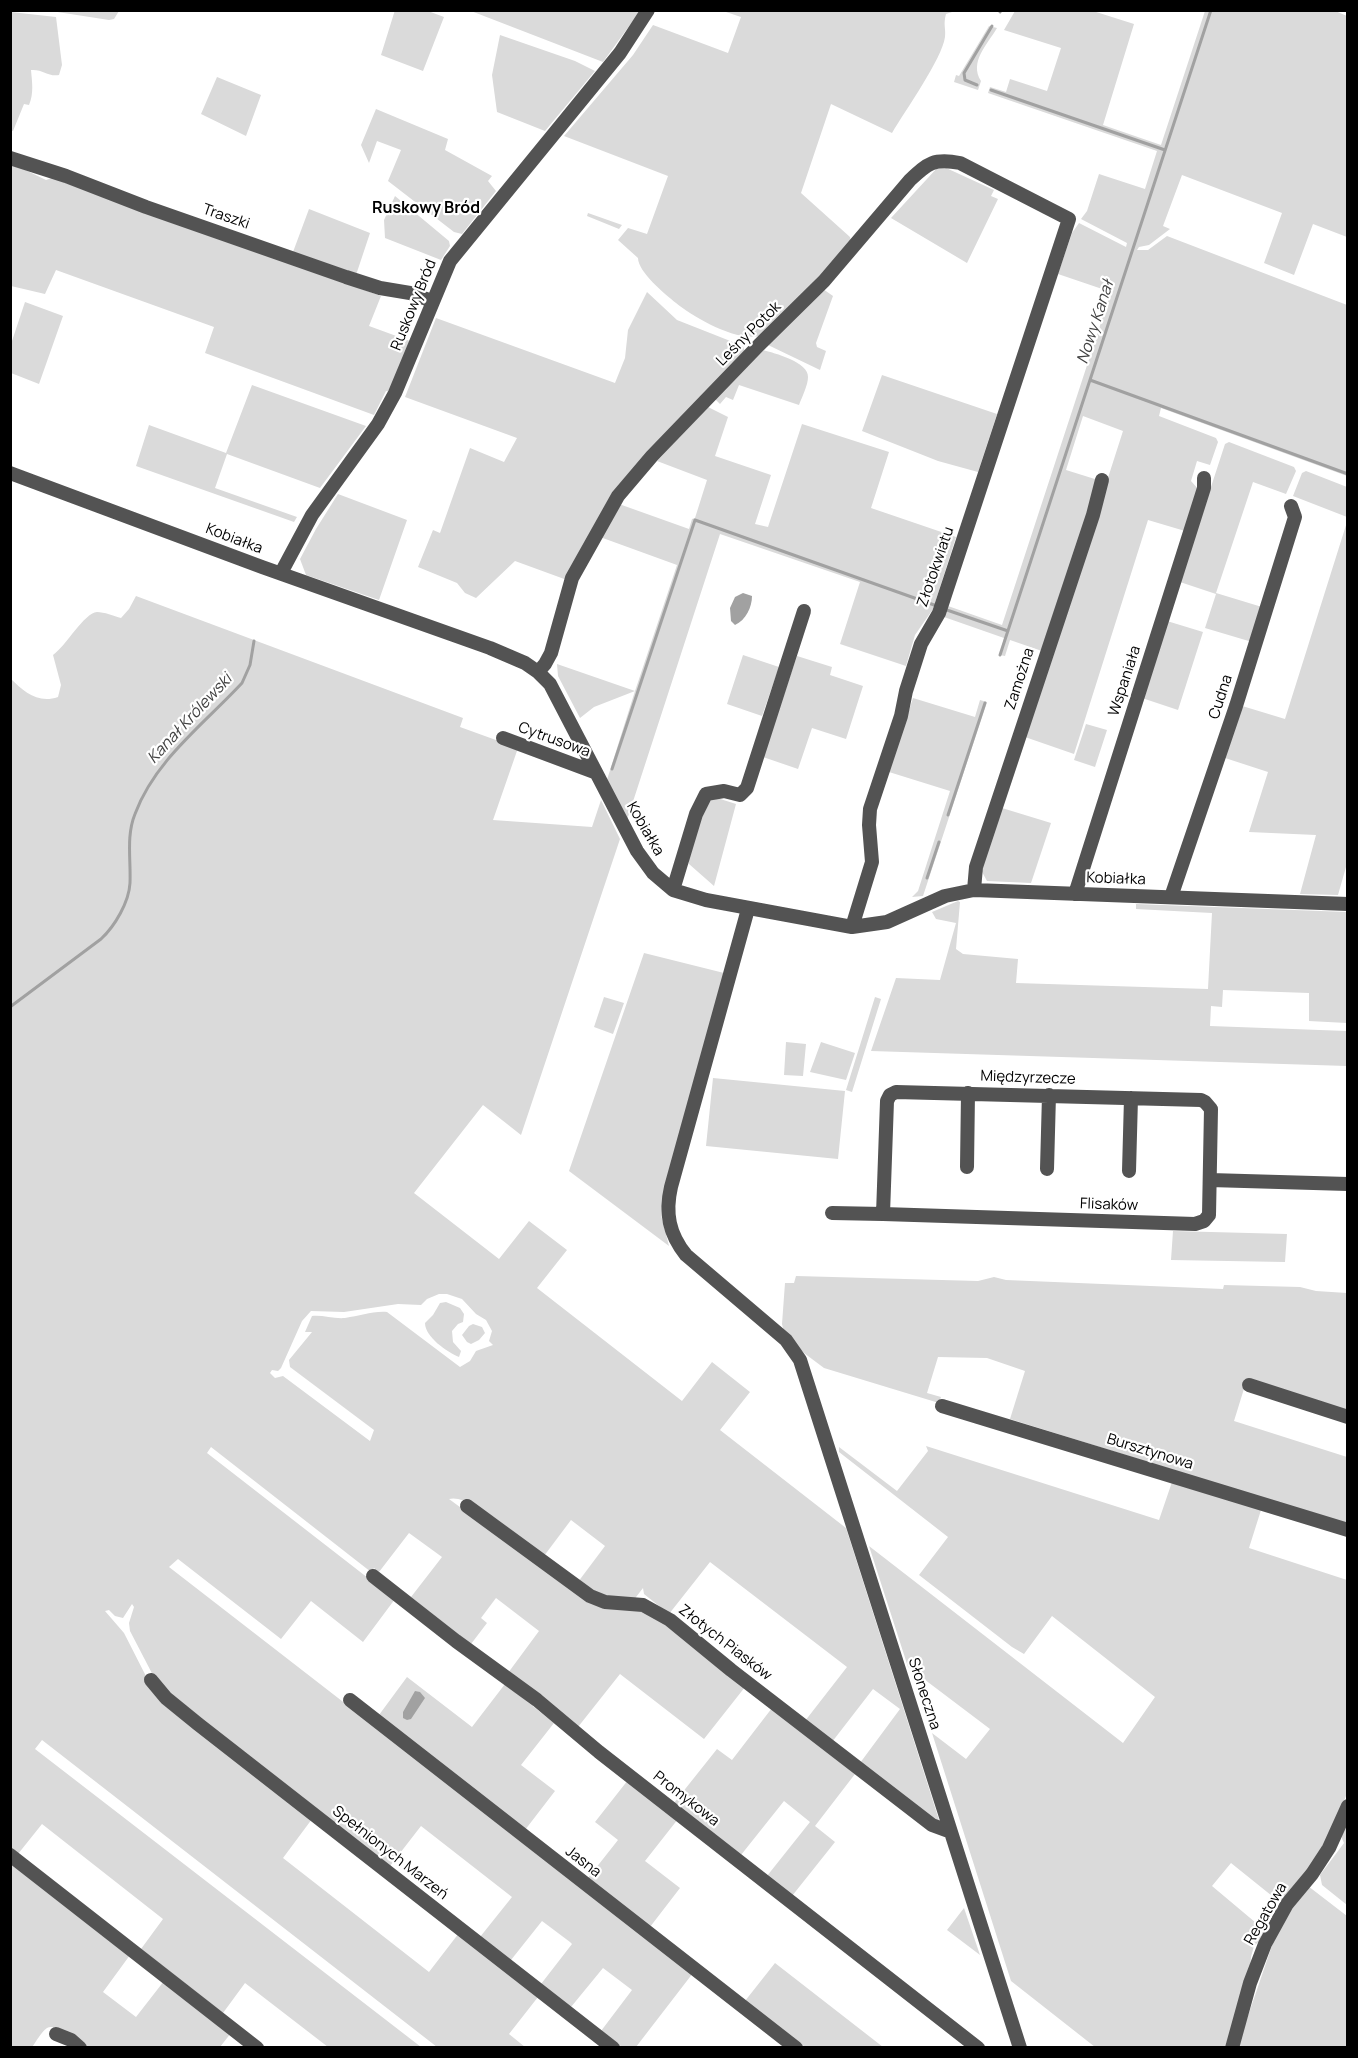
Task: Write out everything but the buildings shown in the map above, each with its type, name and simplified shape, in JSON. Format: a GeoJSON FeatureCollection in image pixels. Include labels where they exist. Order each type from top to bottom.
{"type":"FeatureCollection","features":[{"type":"Feature","properties":{"kind":"street","name":"Ruskowy Bród"},"geometry":{"type":"LineString","coordinates":[[281,573],[317,506],[386,410],[405,371],[446,268],[457,250],[620,53],[648,10]]}},
{"type":"Feature","properties":{"kind":"street","name":"Traszki"},"geometry":{"type":"LineString","coordinates":[[10,158],[346,277],[432,301]]}},
{"type":"Feature","properties":{"kind":"street","name":"Leśny Potok"},"geometry":{"type":"LineString","coordinates":[[538,672],[545,664],[550,652],[573,578],[618,496],[652,456],[824,281],[910,180],[926,166],[934,161],[946,160],[960,163],[1069,219]]}},
{"type":"Feature","properties":{"kind":"street","name":"Złotokwiatu"},"geometry":{"type":"LineString","coordinates":[[852,927],[872,862],[869,825],[872,803],[901,717],[909,681],[921,644],[941,608],[1069,219]]}},
{"type":"Feature","properties":{"kind":"street","name":"Kobiałka"},"geometry":{"type":"LineString","coordinates":[[10,473],[490,648],[517,659],[538,672],[550,684],[558,698],[594,772],[644,862],[659,879],[673,890],[692,897],[852,927],[887,922],[945,896],[974,890],[1347,904]]}},
{"type":"Feature","properties":{"kind":"street","name":"Wspaniała"},"geometry":{"type":"LineString","coordinates":[[1074,894],[1204,488],[1204,478]]}},
{"type":"Feature","properties":{"kind":"street","name":"Zamożna"},"geometry":{"type":"LineString","coordinates":[[974,890],[976,867],[1093,515],[1102,480]]}},
{"type":"Feature","properties":{"kind":"street","name":"Cudna"},"geometry":{"type":"LineString","coordinates":[[1171,897],[1236,706],[1295,517],[1291,506]]}},
{"type":"Feature","properties":{"kind":"street"},"geometry":{"type":"LineString","coordinates":[[673,890],[696,814],[706,794],[724,791],[740,795],[747,788],[804,611]]}},
{"type":"Feature","properties":{"kind":"street","name":"Cytrusowa"},"geometry":{"type":"LineString","coordinates":[[503,738],[594,772]]}},
{"type":"Feature","properties":{"kind":"street","name":"Słoneczna"},"geometry":{"type":"LineString","coordinates":[[748,909],[671,1186],[668,1198],[668,1218],[674,1239],[686,1255],[773,1329],[796,1351],[803,1366],[1020,2048]]}},
{"type":"Feature","properties":{"kind":"street","name":"Międzyrzecze"},"geometry":{"type":"LineString","coordinates":[[883,1214],[888,1098],[899,1091],[1201,1100],[1209,1105],[1212,1113],[1210,1180]]}},
{"type":"Feature","properties":{"kind":"street"},"geometry":{"type":"LineString","coordinates":[[967,1167],[968,1093]]}},
{"type":"Feature","properties":{"kind":"street"},"geometry":{"type":"LineString","coordinates":[[1047,1169],[1049,1095]]}},
{"type":"Feature","properties":{"kind":"street"},"geometry":{"type":"LineString","coordinates":[[1129,1171],[1131,1098]]}},
{"type":"Feature","properties":{"kind":"street"},"geometry":{"type":"LineString","coordinates":[[1210,1180],[1347,1184]]}},
{"type":"Feature","properties":{"kind":"street","name":"Flisaków"},"geometry":{"type":"LineString","coordinates":[[832,1213],[1195,1224],[1203,1221],[1209,1215],[1210,1180]]}},
{"type":"Feature","properties":{"kind":"street"},"geometry":{"type":"LineString","coordinates":[[1249,1385],[1347,1417]]}},
{"type":"Feature","properties":{"kind":"street","name":"Bursztynowa"},"geometry":{"type":"LineString","coordinates":[[942,1406],[1347,1530]]}},
{"type":"Feature","properties":{"kind":"street","name":"Złotych Piasków"},"geometry":{"type":"LineString","coordinates":[[466,1506],[590,1596],[605,1602],[643,1605],[670,1620],[932,1825],[951,1832]]}},
{"type":"Feature","properties":{"kind":"street","name":"Promykowa"},"geometry":{"type":"LineString","coordinates":[[373,1576],[537,1700],[598,1752],[978,2048]]}},
{"type":"Feature","properties":{"kind":"street","name":"Spełnionych Marzeń"},"geometry":{"type":"LineString","coordinates":[[152,1680],[166,1698],[198,1724],[613,2048]]}},
{"type":"Feature","properties":{"kind":"street","name":"Jasna"},"geometry":{"type":"LineString","coordinates":[[350,1700],[796,2048]]}},
{"type":"Feature","properties":{"kind":"street","name":"Regatowa"},"geometry":{"type":"LineString","coordinates":[[1232,2048],[1250,1983],[1265,1944],[1287,1904],[1312,1874],[1329,1848],[1347,1806]]}},
{"type":"Feature","properties":{"kind":"street"},"geometry":{"type":"LineString","coordinates":[[10,1855],[257,2048]]}},
{"type":"Feature","properties":{"kind":"street"},"geometry":{"type":"LineString","coordinates":[[56,2034],[71,2040],[80,2048]]}},
{"type":"Feature","properties":{"kind":"shaded area"},"geometry":{"type":"Polygon","coordinates":[[[395,10],[428,11],[444,17],[423,71],[381,55],[395,10]]]}},
{"type":"Feature","properties":{"kind":"shaded area"},"geometry":{"type":"Polygon","coordinates":[[[1333,10],[1347,16],[1347,237],[1313,224],[1294,275],[1264,263],[1282,213],[1182,175],[1163,226],[1170,229],[1149,245],[1139,247],[1137,250],[1148,250],[1167,236],[1347,305],[1347,476],[1161,408],[1159,416],[1216,438],[1218,442],[1210,465],[1197,461],[1191,481],[1199,490],[1185,531],[1148,520],[1074,754],[1025,737],[1123,431],[1083,416],[1066,470],[1098,480],[1042,651],[1010,640],[1005,656],[1000,655],[1004,638],[944,617],[948,606],[1002,625],[1111,292],[1058,274],[1072,233],[1079,223],[1126,247],[1127,243],[1081,219],[1087,211],[1099,174],[1145,189],[1157,151],[988,93],[990,87],[1006,92],[1010,79],[1047,91],[1061,48],[1004,30],[1015,11],[1093,11],[1134,24],[1103,125],[1161,145],[1205,11],[1333,10]]]}},
{"type":"Feature","properties":{"kind":"shaded area"},"geometry":{"type":"Polygon","coordinates":[[[51,11],[119,11],[114,19],[109,20],[51,11]]]}},
{"type":"Feature","properties":{"kind":"shaded area"},"geometry":{"type":"Polygon","coordinates":[[[471,11],[640,11],[603,62],[471,11]]]}},
{"type":"Feature","properties":{"kind":"shaded area"},"geometry":{"type":"Polygon","coordinates":[[[723,11],[955,11],[946,14],[942,47],[922,85],[892,133],[831,104],[801,193],[850,237],[851,241],[773,329],[758,336],[733,334],[707,323],[684,309],[653,282],[642,270],[638,258],[618,240],[628,228],[647,234],[668,176],[564,136],[633,55],[653,25],[728,53],[741,17],[723,11]]]}},
{"type":"Feature","properties":{"kind":"shaded area"},"geometry":{"type":"Polygon","coordinates":[[[11,12],[56,17],[62,65],[59,75],[31,70],[31,101],[29,105],[24,104],[13,131],[10,130],[11,12]]]}},
{"type":"Feature","properties":{"kind":"shaded area"},"geometry":{"type":"Polygon","coordinates":[[[989,26],[997,28],[978,60],[978,74],[981,81],[978,90],[954,82],[956,75],[959,76],[989,26]]]}},
{"type":"Feature","properties":{"kind":"shaded area"},"geometry":{"type":"Polygon","coordinates":[[[500,35],[575,61],[595,71],[545,131],[497,112],[492,75],[500,35]]]}},
{"type":"Feature","properties":{"kind":"shaded area"},"geometry":{"type":"Polygon","coordinates":[[[217,77],[261,95],[246,136],[201,114],[217,77]]]}},
{"type":"Feature","properties":{"kind":"shaded area"},"geometry":{"type":"Polygon","coordinates":[[[376,109],[448,139],[445,150],[492,176],[488,181],[496,191],[462,234],[454,232],[388,181],[401,150],[377,141],[369,163],[361,145],[376,109]]]}},
{"type":"Feature","properties":{"kind":"shaded area"},"geometry":{"type":"Polygon","coordinates":[[[11,163],[46,180],[52,178],[381,296],[369,326],[410,341],[391,392],[386,391],[374,415],[205,353],[214,327],[56,270],[45,294],[11,286],[11,163]]]}},
{"type":"Feature","properties":{"kind":"shaded area"},"geometry":{"type":"Polygon","coordinates":[[[938,167],[944,167],[994,190],[991,196],[998,199],[967,263],[891,218],[938,167]]]}},
{"type":"Feature","properties":{"kind":"shaded area"},"geometry":{"type":"Polygon","coordinates":[[[395,196],[449,241],[450,246],[441,260],[385,238],[384,220],[395,196]]]}},
{"type":"Feature","properties":{"kind":"shaded area"},"geometry":{"type":"Polygon","coordinates":[[[309,209],[370,233],[356,275],[293,252],[309,209]]]}},
{"type":"Feature","properties":{"kind":"shaded area"},"geometry":{"type":"Polygon","coordinates":[[[588,213],[622,225],[619,229],[587,216],[588,213]]]}},
{"type":"Feature","properties":{"kind":"shaded area"},"geometry":{"type":"Polygon","coordinates":[[[823,289],[833,296],[816,343],[817,347],[826,351],[820,370],[768,345],[823,289]]]}},
{"type":"Feature","properties":{"kind":"shaded area"},"geometry":{"type":"Polygon","coordinates":[[[647,292],[677,320],[743,346],[745,352],[609,499],[567,580],[515,561],[476,598],[465,593],[457,583],[418,567],[433,530],[440,533],[470,448],[504,462],[517,438],[405,397],[436,318],[615,383],[625,358],[628,330],[647,292]]]}},
{"type":"Feature","properties":{"kind":"shaded area"},"geometry":{"type":"Polygon","coordinates":[[[25,302],[63,316],[39,384],[11,373],[11,344],[25,302]]]}},
{"type":"Feature","properties":{"kind":"shaded area"},"geometry":{"type":"Polygon","coordinates":[[[763,350],[790,359],[807,372],[807,384],[799,405],[739,385],[733,400],[726,397],[720,404],[715,399],[763,350]]]}},
{"type":"Feature","properties":{"kind":"shaded area"},"geometry":{"type":"Polygon","coordinates":[[[882,375],[997,414],[978,472],[938,461],[862,431],[882,375]]]}},
{"type":"Feature","properties":{"kind":"shaded area"},"geometry":{"type":"Polygon","coordinates":[[[252,385],[366,426],[320,488],[227,454],[215,488],[297,517],[294,522],[136,466],[149,425],[226,453],[252,385]]]}},
{"type":"Feature","properties":{"kind":"shaded area"},"geometry":{"type":"Polygon","coordinates":[[[708,407],[728,417],[715,456],[771,475],[755,524],[768,527],[802,424],[889,452],[871,508],[956,537],[933,609],[915,635],[906,666],[840,644],[860,582],[720,534],[627,820],[606,783],[677,565],[600,537],[619,504],[689,529],[692,519],[695,518],[707,480],[657,461],[708,407]]]}},
{"type":"Feature","properties":{"kind":"shaded area"},"geometry":{"type":"Polygon","coordinates":[[[1229,442],[1294,467],[1296,471],[1286,494],[1253,482],[1216,593],[1262,607],[1252,642],[1205,628],[1216,594],[1180,582],[1225,444],[1229,442]]]}},
{"type":"Feature","properties":{"kind":"shaded area"},"geometry":{"type":"Polygon","coordinates":[[[1306,471],[1347,487],[1347,517],[1293,496],[1302,473],[1306,471]]]}},
{"type":"Feature","properties":{"kind":"shaded area"},"geometry":{"type":"Polygon","coordinates":[[[338,494],[407,520],[379,600],[306,575],[300,559],[338,494]]]}},
{"type":"Feature","properties":{"kind":"shaded area"},"geometry":{"type":"Polygon","coordinates":[[[1347,522],[1348,860],[1338,895],[1300,894],[1316,835],[1249,832],[1268,772],[1222,757],[1239,705],[1285,719],[1347,522]]]}},
{"type":"Feature","properties":{"kind":"shaded area"},"geometry":{"type":"Polygon","coordinates":[[[743,593],[752,596],[751,604],[745,617],[735,625],[731,621],[730,608],[735,597],[743,593]]]}},
{"type":"Feature","properties":{"kind":"shaded area"},"geometry":{"type":"Polygon","coordinates":[[[136,596],[463,718],[460,727],[518,748],[493,820],[592,827],[601,800],[620,839],[521,1135],[483,1105],[414,1193],[499,1259],[529,1221],[567,1250],[537,1288],[682,1401],[712,1362],[750,1392],[720,1430],[846,1528],[939,1820],[936,1821],[860,1763],[900,1709],[873,1689],[832,1742],[805,1721],[847,1667],[710,1562],[669,1614],[644,1594],[643,1588],[633,1601],[608,1600],[578,1582],[605,1546],[571,1520],[544,1556],[484,1510],[459,1499],[449,1499],[600,1607],[644,1608],[745,1687],[704,1739],[620,1674],[578,1727],[508,1673],[539,1631],[496,1598],[481,1618],[487,1623],[471,1644],[411,1597],[442,1557],[409,1533],[379,1572],[374,1568],[371,1572],[211,1447],[207,1453],[395,1599],[363,1642],[311,1601],[281,1639],[178,1559],[169,1567],[693,1973],[636,2047],[622,2047],[601,2031],[632,1990],[603,1968],[571,2007],[541,1984],[572,1944],[570,1942],[542,1921],[511,1960],[480,1937],[512,1897],[421,1826],[390,1866],[157,1683],[130,1631],[129,1623],[134,1607],[132,1604],[123,1618],[115,1616],[109,1610],[105,1611],[124,1633],[151,1686],[162,1698],[160,1702],[312,1819],[283,1858],[429,1972],[459,1933],[538,1997],[509,2034],[525,2047],[437,2047],[42,1740],[35,1749],[421,2047],[328,2047],[245,1983],[223,2013],[141,1949],[163,1919],[42,1824],[18,1854],[11,1848],[10,678],[26,692],[38,698],[58,697],[61,685],[53,655],[92,614],[100,612],[121,618],[136,596]],[[439,1294],[427,1299],[421,1305],[398,1304],[344,1312],[311,1311],[302,1321],[281,1368],[278,1371],[272,1370],[270,1373],[275,1378],[283,1376],[370,1441],[374,1430],[290,1367],[289,1360],[312,1332],[305,1332],[312,1316],[345,1318],[387,1312],[460,1367],[470,1361],[476,1351],[493,1345],[489,1341],[492,1331],[486,1320],[476,1314],[462,1299],[439,1294]]]}},
{"type":"Feature","properties":{"kind":"shaded area"},"geometry":{"type":"Polygon","coordinates":[[[1167,621],[1203,632],[1178,710],[1142,698],[1167,621]]]}},
{"type":"Feature","properties":{"kind":"shaded area"},"geometry":{"type":"Polygon","coordinates":[[[743,655],[779,667],[762,716],[727,704],[743,655]]]}},
{"type":"Feature","properties":{"kind":"shaded area"},"geometry":{"type":"Polygon","coordinates":[[[797,656],[832,667],[830,675],[863,686],[846,739],[812,728],[798,769],[763,757],[797,656]]]}},
{"type":"Feature","properties":{"kind":"shaded area"},"geometry":{"type":"Polygon","coordinates":[[[557,664],[635,691],[594,707],[580,718],[558,676],[557,664]]]}},
{"type":"Feature","properties":{"kind":"shaded area"},"geometry":{"type":"Polygon","coordinates":[[[913,698],[975,717],[980,700],[987,702],[923,896],[912,897],[918,891],[950,791],[889,772],[913,698]]]}},
{"type":"Feature","properties":{"kind":"shaded area"},"geometry":{"type":"Polygon","coordinates":[[[1086,724],[1107,730],[1095,767],[1074,760],[1086,724]]]}},
{"type":"Feature","properties":{"kind":"shaded area"},"geometry":{"type":"Polygon","coordinates":[[[711,796],[736,804],[714,886],[689,864],[691,838],[702,809],[711,796]]]}},
{"type":"Feature","properties":{"kind":"shaded area"},"geometry":{"type":"Polygon","coordinates":[[[1002,808],[1051,823],[1031,883],[987,881],[981,870],[1002,808]]]}},
{"type":"Feature","properties":{"kind":"shaded area"},"geometry":{"type":"Polygon","coordinates":[[[960,902],[956,949],[963,954],[1018,959],[1016,983],[1208,989],[1212,913],[1136,909],[1136,904],[1347,912],[1347,1023],[1309,1021],[1309,993],[1223,990],[1222,1007],[1211,1006],[1210,1026],[1347,1031],[1347,1066],[871,1051],[896,978],[940,980],[956,923],[936,919],[932,912],[960,902]]]}},
{"type":"Feature","properties":{"kind":"shaded area"},"geometry":{"type":"Polygon","coordinates":[[[644,953],[724,973],[665,1193],[661,1215],[669,1246],[569,1171],[644,953]]]}},
{"type":"Feature","properties":{"kind":"shaded area"},"geometry":{"type":"Polygon","coordinates":[[[604,997],[624,1003],[613,1034],[594,1027],[604,997]]]}},
{"type":"Feature","properties":{"kind":"shaded area"},"geometry":{"type":"Polygon","coordinates":[[[875,997],[881,999],[852,1092],[846,1090],[875,997]]]}},
{"type":"Feature","properties":{"kind":"shaded area"},"geometry":{"type":"Polygon","coordinates":[[[786,1042],[806,1044],[803,1076],[784,1075],[786,1042]]]}},
{"type":"Feature","properties":{"kind":"shaded area"},"geometry":{"type":"Polygon","coordinates":[[[821,1042],[855,1053],[846,1080],[810,1072],[821,1042]]]}},
{"type":"Feature","properties":{"kind":"shaded area"},"geometry":{"type":"Polygon","coordinates":[[[713,1078],[845,1091],[838,1159],[706,1146],[713,1078]]]}},
{"type":"Feature","properties":{"kind":"shaded area"},"geometry":{"type":"Polygon","coordinates":[[[1173,1231],[1287,1234],[1285,1262],[1171,1260],[1173,1231]]]}},
{"type":"Feature","properties":{"kind":"shaded area"},"geometry":{"type":"Polygon","coordinates":[[[796,1276],[978,1281],[994,1277],[1006,1280],[1223,1289],[1224,1285],[1300,1287],[1316,1291],[1347,1293],[1347,1412],[1247,1379],[1234,1421],[1347,1457],[1347,1524],[1010,1419],[1025,1371],[987,1358],[938,1357],[927,1393],[941,1397],[939,1403],[824,1368],[804,1353],[784,1332],[782,1324],[785,1283],[794,1283],[796,1276]]]}},
{"type":"Feature","properties":{"kind":"shaded area"},"geometry":{"type":"Polygon","coordinates":[[[446,1302],[460,1308],[464,1314],[463,1322],[452,1331],[453,1342],[461,1351],[459,1357],[438,1343],[426,1328],[425,1323],[440,1303],[446,1302]]]}},
{"type":"Feature","properties":{"kind":"shaded area"},"geometry":{"type":"Polygon","coordinates":[[[473,1324],[482,1327],[485,1333],[471,1344],[462,1335],[473,1324]]]}},
{"type":"Feature","properties":{"kind":"shaded area"},"geometry":{"type":"Polygon","coordinates":[[[926,1446],[1159,1520],[1172,1482],[1261,1510],[1249,1548],[1347,1580],[1347,1793],[1334,1829],[1322,1853],[1282,1904],[1231,1863],[1212,1886],[1268,1933],[1254,1946],[1249,1978],[1225,2047],[1095,2047],[1011,1981],[932,1733],[966,1759],[990,1729],[908,1667],[869,1546],[1123,1743],[1155,1697],[1052,1616],[1024,1654],[919,1575],[948,1537],[839,1452],[839,1447],[897,1491],[928,1451],[926,1446]]]}},
{"type":"Feature","properties":{"kind":"shaded area"},"geometry":{"type":"Polygon","coordinates":[[[407,1677],[472,1727],[505,1684],[554,1723],[521,1765],[555,1791],[525,1830],[379,1715],[407,1677]]]}},
{"type":"Feature","properties":{"kind":"shaded area"},"geometry":{"type":"Polygon","coordinates":[[[415,1691],[420,1692],[425,1698],[411,1719],[407,1720],[403,1718],[403,1712],[415,1691]]]}},
{"type":"Feature","properties":{"kind":"shaded area"},"geometry":{"type":"Polygon","coordinates":[[[772,1708],[855,1774],[815,1826],[835,1842],[792,1896],[767,1876],[810,1822],[784,1801],[741,1855],[674,1803],[717,1749],[732,1760],[772,1708]]]}},
{"type":"Feature","properties":{"kind":"shaded area"},"geometry":{"type":"Polygon","coordinates":[[[628,1780],[678,1819],[645,1861],[680,1888],[650,1927],[588,1878],[618,1840],[595,1822],[628,1780]]]}},
{"type":"Feature","properties":{"kind":"shaded area"},"geometry":{"type":"Polygon","coordinates":[[[1347,1813],[1347,1905],[1322,1885],[1320,1875],[1344,1843],[1341,1831],[1347,1813]]]}},
{"type":"Feature","properties":{"kind":"shaded area"},"geometry":{"type":"Polygon","coordinates":[[[10,1862],[130,1955],[103,1992],[136,2017],[164,1981],[231,2033],[220,2047],[89,2047],[69,2033],[51,2027],[43,2032],[32,2047],[11,2047],[10,1862]]]}},
{"type":"Feature","properties":{"kind":"shaded area"},"geometry":{"type":"Polygon","coordinates":[[[1308,1886],[1347,1916],[1347,2047],[1237,2048],[1278,1928],[1308,1886]]]}},
{"type":"Feature","properties":{"kind":"shaded area"},"geometry":{"type":"Polygon","coordinates":[[[964,1908],[980,1955],[947,1930],[964,1908]]]}},
{"type":"Feature","properties":{"kind":"shaded area"},"geometry":{"type":"Polygon","coordinates":[[[775,1963],[883,2047],[805,2047],[745,2001],[775,1963]]]}},
{"type":"Feature","properties":{"kind":"waterway","name":"Nowy Kanał"},"geometry":{"type":"LineString","coordinates":[[1000,655],[1211,10]]}},
{"type":"Feature","properties":{"kind":"waterway"},"geometry":{"type":"LineString","coordinates":[[977,85],[965,80],[964,73],[992,26]]}},
{"type":"Feature","properties":{"kind":"waterway"},"geometry":{"type":"LineString","coordinates":[[991,90],[1165,150]]}},
{"type":"Feature","properties":{"kind":"waterway","name":"Nowy Kanał"},"geometry":{"type":"LineString","coordinates":[[1090,380],[1348,474]]}},
{"type":"Feature","properties":{"kind":"waterway"},"geometry":{"type":"LineString","coordinates":[[612,769],[695,520],[937,606]]}},
{"type":"Feature","properties":{"kind":"waterway"},"geometry":{"type":"LineString","coordinates":[[944,609],[1008,631]]}},
{"type":"Feature","properties":{"kind":"waterway","name":"Kanał Królewski"},"geometry":{"type":"LineString","coordinates":[[10,1007],[101,939],[116,921],[129,890],[132,822],[144,795],[168,760],[242,683],[250,665],[254,641]]}},
{"type":"Feature","properties":{"kind":"waterway"},"geometry":{"type":"LineString","coordinates":[[948,815],[985,703]]}},
{"type":"Feature","properties":{"kind":"waterway"},"geometry":{"type":"LineString","coordinates":[[927,878],[939,842]]}},
{"type":"Feature","properties":{"kind":"district","name":"Ruskowy Bród"},"geometry":{"type":"Point","coordinates":[426,209]}}]}
